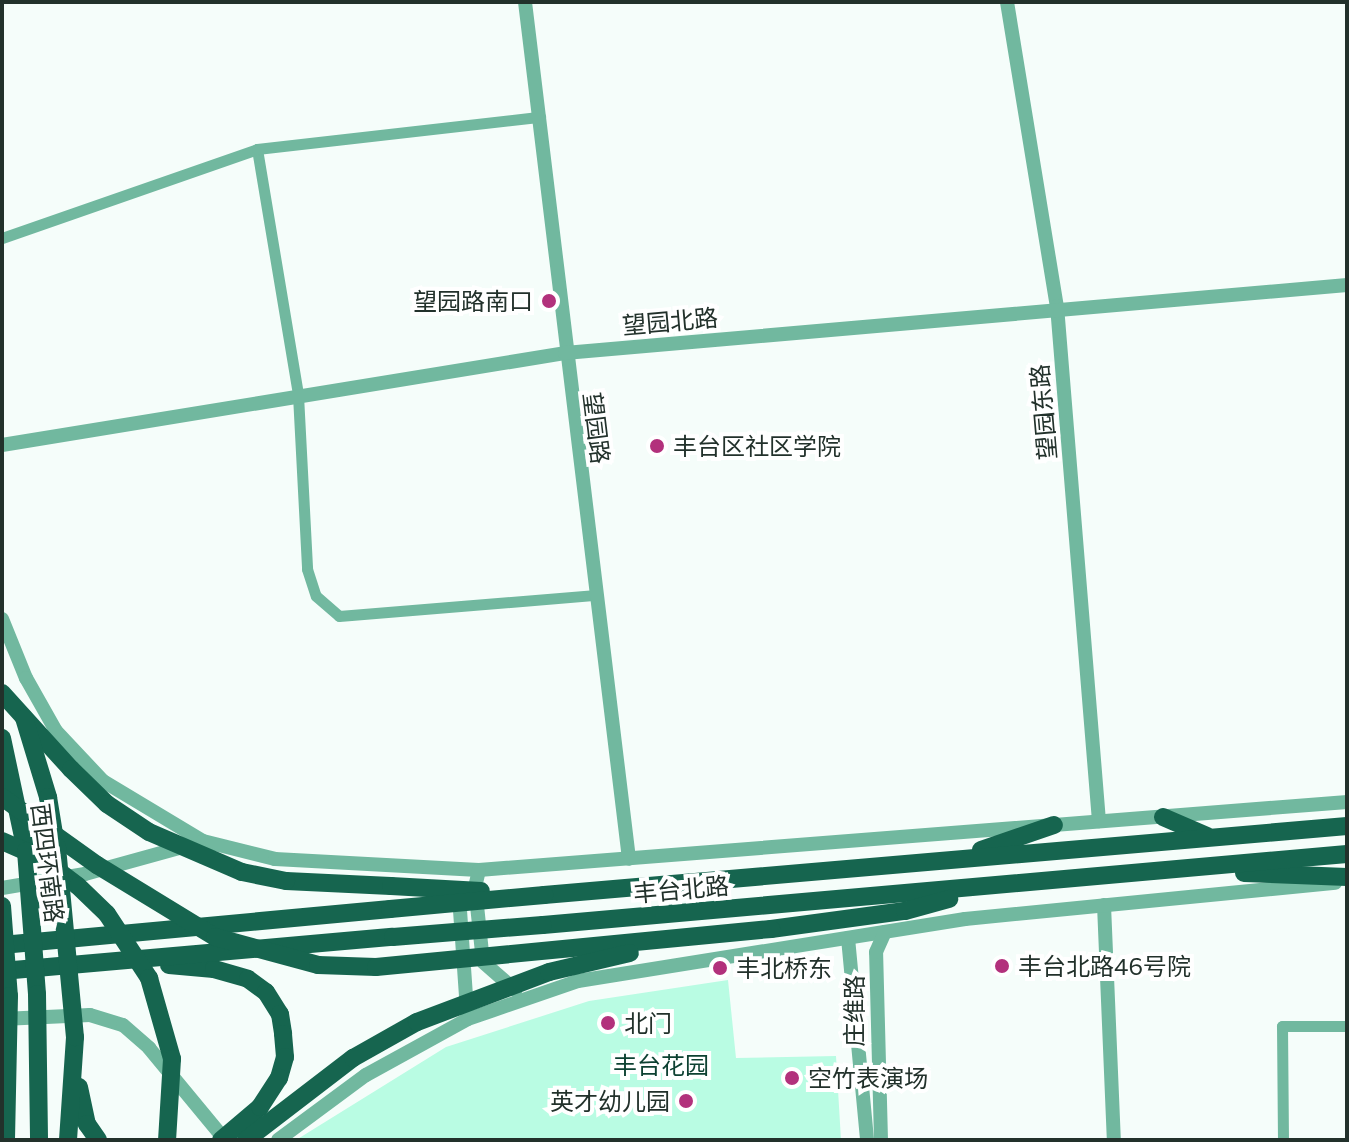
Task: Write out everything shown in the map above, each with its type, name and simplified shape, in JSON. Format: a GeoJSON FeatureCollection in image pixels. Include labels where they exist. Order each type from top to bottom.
{"type":"FeatureCollection","features":[{"type":"Feature","properties":{"kind":"highway"},"geometry":{"type":"LineString","coordinates":[[2,693],[107,804],[149,832],[242,872],[286,881],[544,895]]}},
{"type":"Feature","properties":{"kind":"highway"},"geometry":{"type":"LineString","coordinates":[[24,718],[48,797],[57,847],[75,1037],[68,1140]]}},
{"type":"Feature","properties":{"kind":"highway","name":"西四环南路"},"geometry":{"type":"LineString","coordinates":[[2,738],[26,851],[37,994],[39,1140]]}},
{"type":"Feature","properties":{"kind":"highway"},"geometry":{"type":"LineString","coordinates":[[2,797],[97,865],[215,937],[318,965],[376,967],[771,929]]}},
{"type":"Feature","properties":{"kind":"highway"},"geometry":{"type":"LineString","coordinates":[[1163,817],[1210,837]]}},
{"type":"Feature","properties":{"kind":"highway"},"geometry":{"type":"LineString","coordinates":[[957,859],[1054,825]]}},
{"type":"Feature","properties":{"kind":"highway","name":"丰台北路"},"geometry":{"type":"LineString","coordinates":[[11,944],[1347,826]]}},
{"type":"Feature","properties":{"kind":"highway"},"geometry":{"type":"LineString","coordinates":[[2,841],[41,858],[78,886],[107,914],[149,978],[172,1059],[167,1140]]}},
{"type":"Feature","properties":{"kind":"highway","name":"丰台北路"},"geometry":{"type":"LineString","coordinates":[[10,970],[995,887],[1347,854]]}},
{"type":"Feature","properties":{"kind":"highway"},"geometry":{"type":"LineString","coordinates":[[1169,870],[1347,879]]}},
{"type":"Feature","properties":{"kind":"highway"},"geometry":{"type":"LineString","coordinates":[[246,1140],[353,1058],[480,994],[632,952],[905,911],[995,887]]}},
{"type":"Feature","properties":{"kind":"highway"},"geometry":{"type":"LineString","coordinates":[[2,906],[9,996],[6,1140]]}},
{"type":"Feature","properties":{"kind":"highway"},"geometry":{"type":"LineString","coordinates":[[115,961],[214,969],[248,979],[266,992],[280,1014],[285,1057],[279,1078],[260,1107],[223,1140]]}},
{"type":"Feature","properties":{"kind":"highway"},"geometry":{"type":"LineString","coordinates":[[75,1071],[87,1124],[98,1140]]}},
{"type":"Feature","properties":{"kind":"street","name":"望园路"},"geometry":{"type":"LineString","coordinates":[[525,2],[565,353],[629,859]]}},
{"type":"Feature","properties":{"kind":"street","name":"望园东路"},"geometry":{"type":"LineString","coordinates":[[1007,2],[1057,306],[1099,821]]}},
{"type":"Feature","properties":{"kind":"street"},"geometry":{"type":"LineString","coordinates":[[2,238],[257,149],[540,117]]}},
{"type":"Feature","properties":{"kind":"street"},"geometry":{"type":"LineString","coordinates":[[257,149],[298,395],[307,569],[316,596],[339,616],[596,595]]}},
{"type":"Feature","properties":{"kind":"street","name":"望园北路"},"geometry":{"type":"LineString","coordinates":[[2,445],[565,353],[1057,306],[1347,285]]}},
{"type":"Feature","properties":{"kind":"street"},"geometry":{"type":"LineString","coordinates":[[2,619],[26,678],[56,731],[103,781],[203,841]]}},
{"type":"Feature","properties":{"kind":"street","name":"丰台北路"},"geometry":{"type":"LineString","coordinates":[[203,841],[275,859],[479,870],[1347,802]]}},
{"type":"Feature","properties":{"kind":"street"},"geometry":{"type":"LineString","coordinates":[[2,888],[85,874],[203,841]]}},
{"type":"Feature","properties":{"kind":"street"},"geometry":{"type":"LineString","coordinates":[[455,870],[468,1019]]}},
{"type":"Feature","properties":{"kind":"street"},"geometry":{"type":"LineString","coordinates":[[479,870],[475,887],[483,962],[500,982],[531,994]]}},
{"type":"Feature","properties":{"kind":"street"},"geometry":{"type":"LineString","coordinates":[[278,1140],[366,1075],[468,1019],[531,994],[638,969],[885,932],[1347,879]]}},
{"type":"Feature","properties":{"kind":"street"},"geometry":{"type":"LineString","coordinates":[[1104,905],[1114,1140]]}},
{"type":"Feature","properties":{"kind":"street","name":"庄维路"},"geometry":{"type":"LineString","coordinates":[[881,1140],[876,952],[885,932]]}},
{"type":"Feature","properties":{"kind":"street","name":"庄维路"},"geometry":{"type":"LineString","coordinates":[[848,938],[867,1140]]}},
{"type":"Feature","properties":{"kind":"street"},"geometry":{"type":"LineString","coordinates":[[2,1019],[90,1015],[123,1025],[149,1048],[223,1140]]}},
{"type":"Feature","properties":{"kind":"street"},"geometry":{"type":"LineString","coordinates":[[1283,1140],[1282,1026],[1347,1026]]}},
{"type":"Feature","properties":{"kind":"green space","name":"丰台花园"},"geometry":{"type":"Polygon","coordinates":[[[728,980],[736,1058],[836,1056],[841,1140],[296,1140],[446,1047],[589,1001],[728,980]]]}},
{"type":"Feature","properties":{"kind":"place","name":"望园路南口"},"geometry":{"type":"Point","coordinates":[549,301]}},
{"type":"Feature","properties":{"kind":"place","name":"丰台区社区学院"},"geometry":{"type":"Point","coordinates":[657,446]}},
{"type":"Feature","properties":{"kind":"place","name":"丰台北路46号院"},"geometry":{"type":"Point","coordinates":[1002,966]}},
{"type":"Feature","properties":{"kind":"place","name":"丰北桥东"},"geometry":{"type":"Point","coordinates":[720,968]}},
{"type":"Feature","properties":{"kind":"place","name":"北门"},"geometry":{"type":"Point","coordinates":[608,1023]}},
{"type":"Feature","properties":{"kind":"place","name":"空竹表演场"},"geometry":{"type":"Point","coordinates":[792,1078]}},
{"type":"Feature","properties":{"kind":"place","name":"英才幼儿园"},"geometry":{"type":"Point","coordinates":[686,1101]}}]}
